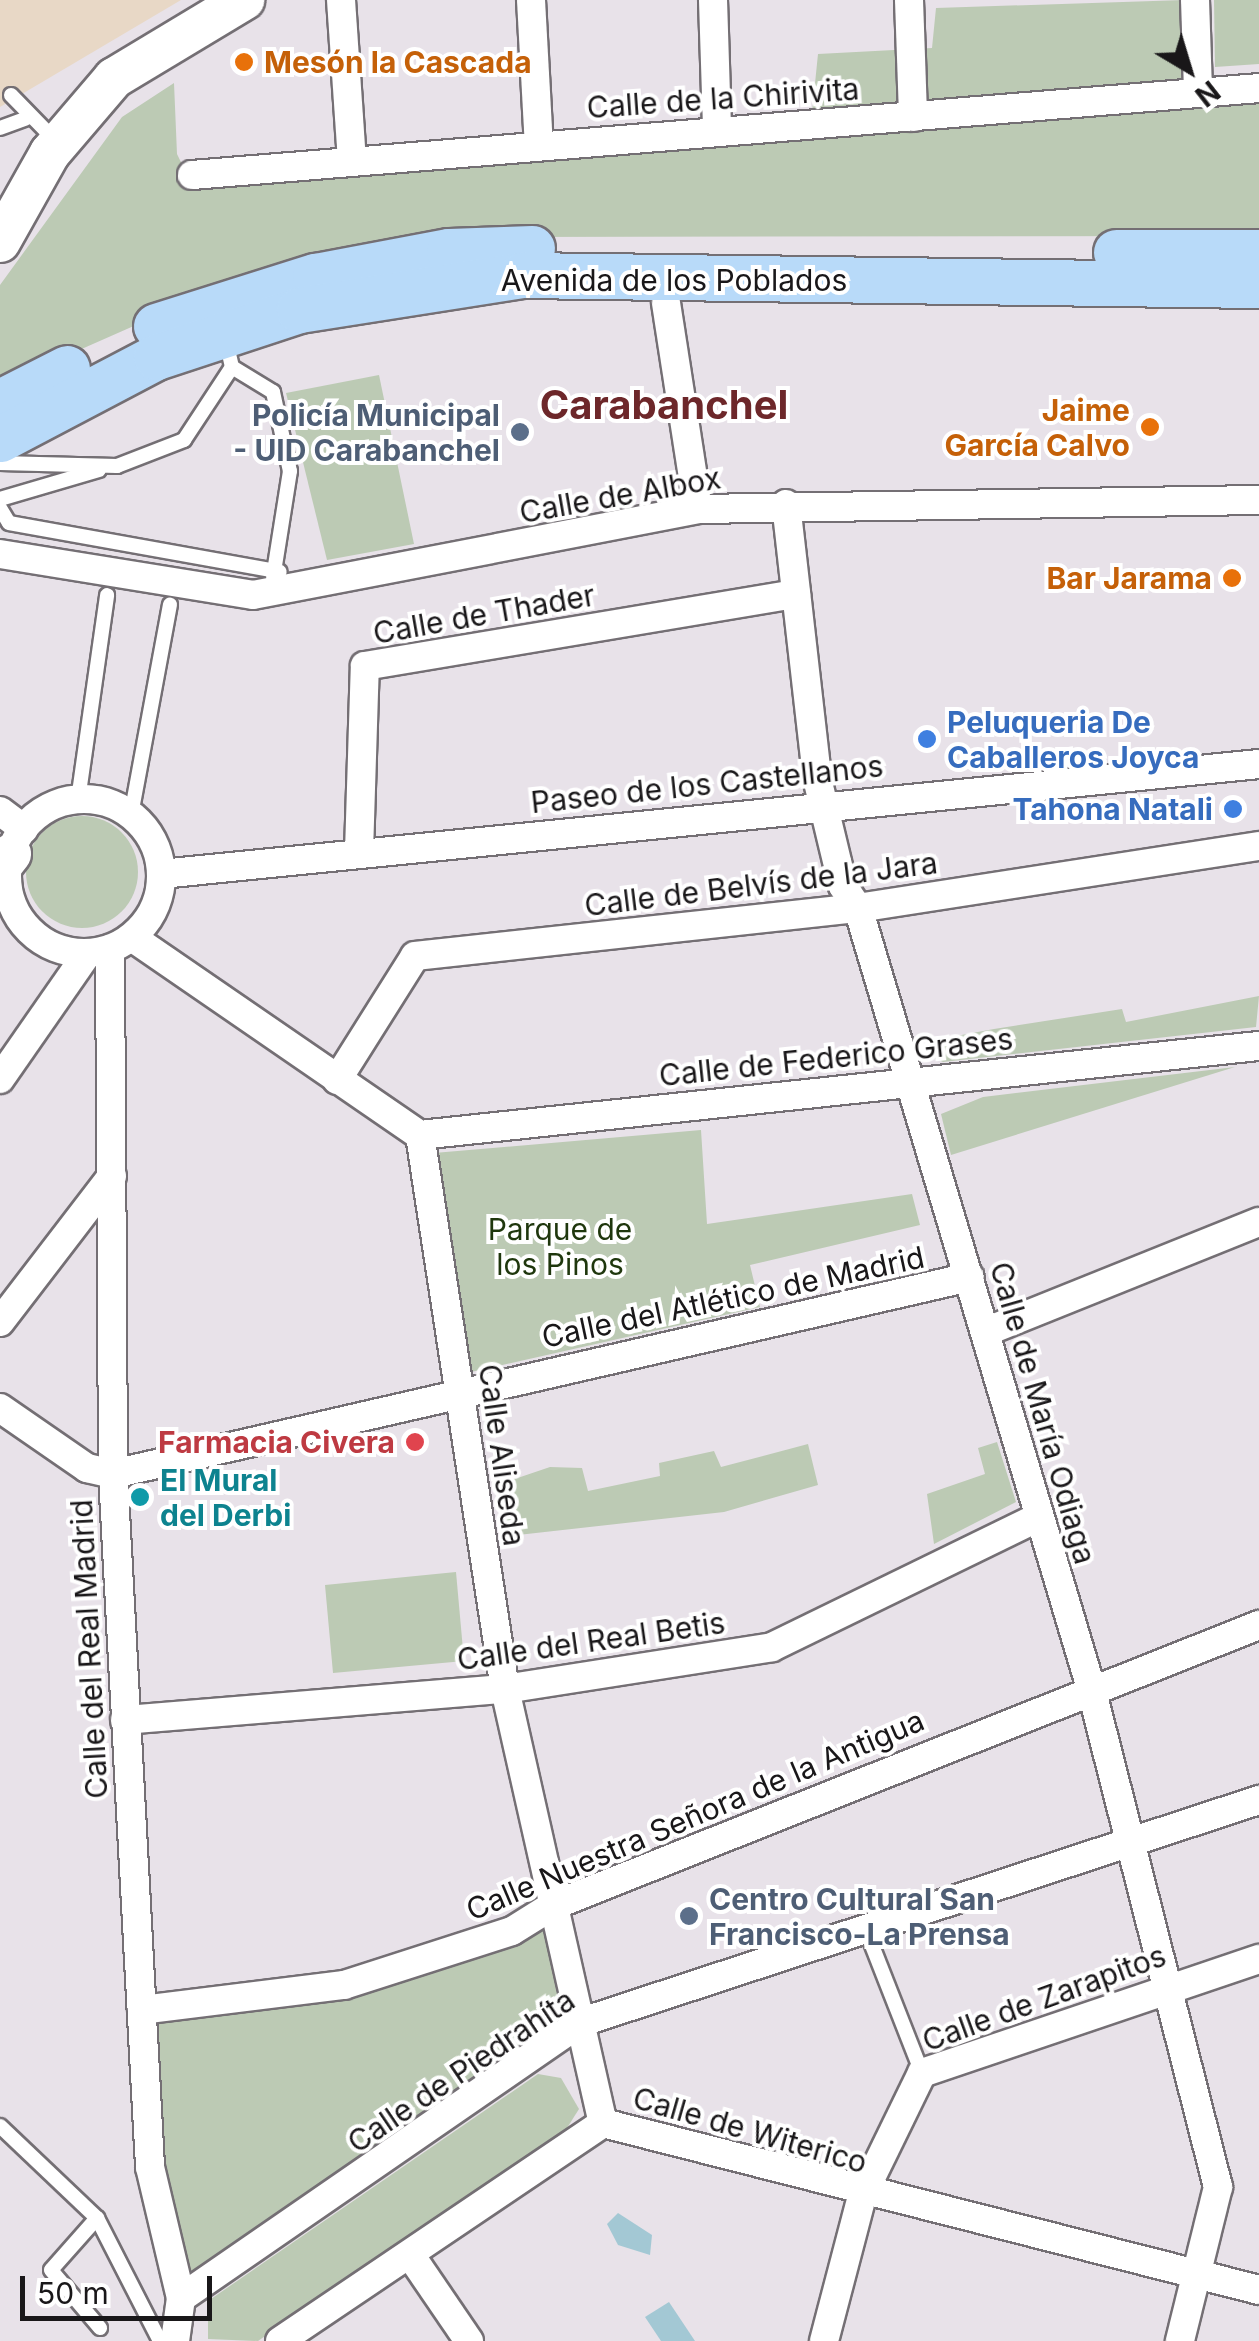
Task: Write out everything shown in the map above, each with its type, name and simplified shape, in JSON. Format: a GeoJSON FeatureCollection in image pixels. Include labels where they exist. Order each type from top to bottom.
{"type":"FeatureCollection","features":[{"type":"Feature","properties":{"kind":"main road","name":"Avenida de los Poblados"},"geometry":{"type":"LineString","coordinates":[[13,385],[240,295],[449,251],[1259,252]]}},
{"type":"Feature","properties":{"kind":"main road","name":"Avenida de los Poblados"},"geometry":{"type":"LineString","coordinates":[[0,440],[156,357],[229,351],[371,296],[522,275],[1259,285]]}},
{"type":"Feature","properties":{"kind":"street"},"geometry":{"type":"LineString","coordinates":[[0,242],[59,142],[114,78],[244,0]]}},
{"type":"Feature","properties":{"kind":"street"},"geometry":{"type":"LineString","coordinates":[[341,0],[352,162]]}},
{"type":"Feature","properties":{"kind":"street"},"geometry":{"type":"LineString","coordinates":[[530,0],[539,146]]}},
{"type":"Feature","properties":{"kind":"street"},"geometry":{"type":"LineString","coordinates":[[713,0],[717,128]]}},
{"type":"Feature","properties":{"kind":"street"},"geometry":{"type":"LineString","coordinates":[[909,0],[913,117]]}},
{"type":"Feature","properties":{"kind":"street"},"geometry":{"type":"LineString","coordinates":[[1196,0],[1198,91]]}},
{"type":"Feature","properties":{"kind":"street","name":"Calle de la Chirivita"},"geometry":{"type":"LineString","coordinates":[[192,175],[717,128],[913,117],[1259,88]]}},
{"type":"Feature","properties":{"kind":"street"},"geometry":{"type":"LineString","coordinates":[[666,303],[698,509]]}},
{"type":"Feature","properties":{"kind":"street","name":"Calle de Albox"},"geometry":{"type":"LineString","coordinates":[[0,554],[253,594],[698,509],[786,504],[1259,500]]}},
{"type":"Feature","properties":{"kind":"street","name":"Calle de María Odiaga"},"geometry":{"type":"LineString","coordinates":[[786,504],[826,805],[843,886],[858,908],[1091,1688],[1171,1987],[1218,2186],[1180,2341]]}},
{"type":"Feature","properties":{"kind":"street","name":"Calle de Thader"},"geometry":{"type":"LineString","coordinates":[[359,852],[365,666],[796,594]]}},
{"type":"Feature","properties":{"kind":"street","name":"Paseo de los Castellanos"},"geometry":{"type":"LineString","coordinates":[[162,874],[1259,764]]}},
{"type":"Feature","properties":{"kind":"street"},"geometry":{"type":"LineString","coordinates":[[0,1079],[110,947],[162,874],[131,815],[78,800],[11,850]]}},
{"type":"Feature","properties":{"kind":"street"},"geometry":{"type":"LineString","coordinates":[[0,811],[11,850],[11,902],[23,924],[40,940],[110,947],[338,1080],[420,1135]]}},
{"type":"Feature","properties":{"kind":"street","name":"Calle de Belvís de la Jara"},"geometry":{"type":"LineString","coordinates":[[338,1080],[415,956],[858,908],[1259,846]]}},
{"type":"Feature","properties":{"kind":"street","name":"Calle del Real Madrid"},"geometry":{"type":"LineString","coordinates":[[110,947],[113,1474],[150,2167],[181,2298],[175,2341]]}},
{"type":"Feature","properties":{"kind":"street","name":"Calle de Federico Grases"},"geometry":{"type":"LineString","coordinates":[[420,1135],[1259,1046]]}},
{"type":"Feature","properties":{"kind":"street","name":"Calle Aliseda"},"geometry":{"type":"LineString","coordinates":[[420,1135],[506,1690],[603,2123]]}},
{"type":"Feature","properties":{"kind":"street"},"geometry":{"type":"LineString","coordinates":[[0,1322],[112,1176]]}},
{"type":"Feature","properties":{"kind":"street"},"geometry":{"type":"LineString","coordinates":[[985,1332],[1259,1222]]}},
{"type":"Feature","properties":{"kind":"street","name":"Calle del Atlético de Madrid"},"geometry":{"type":"LineString","coordinates":[[113,1474],[460,1390],[970,1277]]}},
{"type":"Feature","properties":{"kind":"street"},"geometry":{"type":"LineString","coordinates":[[0,1408],[87,1468],[113,1474]]}},
{"type":"Feature","properties":{"kind":"street","name":"Calle del Real Betis"},"geometry":{"type":"LineString","coordinates":[[125,1720],[506,1690],[772,1647],[1038,1518]]}},
{"type":"Feature","properties":{"kind":"street","name":"Calle Nuestra Señora de la Antigua"},"geometry":{"type":"LineString","coordinates":[[142,2010],[344,1985],[512,1932],[552,1906],[1259,1624]]}},
{"type":"Feature","properties":{"kind":"street","name":"Calle de Piedrahíta"},"geometry":{"type":"LineString","coordinates":[[181,2298],[579,2023],[1259,1800]]}},
{"type":"Feature","properties":{"kind":"street","name":"Calle de Zarapitos"},"geometry":{"type":"LineString","coordinates":[[824,2341],[862,2196],[922,2072],[1259,1959]]}},
{"type":"Feature","properties":{"kind":"street","name":"Calle de Witerico"},"geometry":{"type":"LineString","coordinates":[[280,2341],[603,2123],[862,2196],[1259,2290]]}},
{"type":"Feature","properties":{"kind":"street"},"geometry":{"type":"LineString","coordinates":[[410,2256],[469,2341]]}},
{"type":"Feature","properties":{"kind":"lane"},"geometry":{"type":"LineString","coordinates":[[11,95],[25,118],[59,142]]}},
{"type":"Feature","properties":{"kind":"lane"},"geometry":{"type":"LineString","coordinates":[[0,128],[25,118]]}},
{"type":"Feature","properties":{"kind":"lane"},"geometry":{"type":"LineString","coordinates":[[0,499],[117,466],[184,440],[229,351],[272,392],[290,471],[280,572],[253,594]]}},
{"type":"Feature","properties":{"kind":"lane"},"geometry":{"type":"LineString","coordinates":[[0,463],[117,466]]}},
{"type":"Feature","properties":{"kind":"lane"},"geometry":{"type":"LineString","coordinates":[[0,508],[9,523],[280,572]]}},
{"type":"Feature","properties":{"kind":"lane"},"geometry":{"type":"LineString","coordinates":[[78,800],[107,595]]}},
{"type":"Feature","properties":{"kind":"lane"},"geometry":{"type":"LineString","coordinates":[[131,815],[170,605]]}},
{"type":"Feature","properties":{"kind":"lane"},"geometry":{"type":"LineString","coordinates":[[866,1930],[922,2072]]}},
{"type":"Feature","properties":{"kind":"lane"},"geometry":{"type":"LineString","coordinates":[[0,2126],[97,2218],[160,2341]]}},
{"type":"Feature","properties":{"kind":"lane"},"geometry":{"type":"LineString","coordinates":[[97,2218],[51,2270],[100,2328]]}},
{"type":"Feature","properties":{"kind":"shaded area"},"geometry":{"type":"Polygon","coordinates":[[[0,0],[181,0],[0,107],[0,0]]]}},
{"type":"Feature","properties":{"kind":"green space"},"geometry":{"type":"Polygon","coordinates":[[[1184,0],[1184,102],[1259,98],[1259,236],[413,237],[136,325],[0,385],[0,285],[122,117],[174,83],[177,154],[192,185],[810,132],[818,54],[932,48],[936,8],[1184,0]]]}},
{"type":"Feature","properties":{"kind":"green space"},"geometry":{"type":"Polygon","coordinates":[[[1214,0],[1259,0],[1259,64],[1215,67],[1214,0]]]}},
{"type":"Feature","properties":{"kind":"green space"},"geometry":{"type":"Polygon","coordinates":[[[379,375],[414,544],[327,560],[286,393],[379,375]]]}},
{"type":"Feature","properties":{"kind":"green space"},"geometry":{"type":"Polygon","coordinates":[[[82,816],[103,821],[121,833],[133,851],[138,872],[133,893],[121,911],[103,923],[82,928],[61,923],[43,911],[31,893],[26,872],[31,851],[43,833],[61,821],[82,816]]]}},
{"type":"Feature","properties":{"kind":"green space"},"geometry":{"type":"Polygon","coordinates":[[[1259,996],[1256,1027],[943,1062],[921,1052],[929,1041],[994,1029],[1122,1009],[1126,1022],[1259,996]]]}},
{"type":"Feature","properties":{"kind":"green space"},"geometry":{"type":"Polygon","coordinates":[[[1235,1067],[951,1155],[941,1114],[983,1097],[1235,1067]]]}},
{"type":"Feature","properties":{"kind":"green space","name":"Parque de los Pinos"},"geometry":{"type":"Polygon","coordinates":[[[701,1130],[707,1224],[912,1194],[920,1225],[750,1265],[760,1307],[471,1372],[434,1153],[701,1130]]]}},
{"type":"Feature","properties":{"kind":"green space"},"geometry":{"type":"Polygon","coordinates":[[[997,1442],[1016,1502],[934,1544],[927,1494],[985,1474],[978,1448],[997,1442]]]}},
{"type":"Feature","properties":{"kind":"green space"},"geometry":{"type":"Polygon","coordinates":[[[808,1444],[818,1485],[724,1512],[509,1536],[500,1484],[550,1467],[582,1468],[588,1491],[660,1476],[659,1463],[714,1451],[721,1467],[808,1444]]]}},
{"type":"Feature","properties":{"kind":"green space"},"geometry":{"type":"Polygon","coordinates":[[[456,1572],[464,1661],[333,1673],[325,1585],[456,1572]]]}},
{"type":"Feature","properties":{"kind":"green space"},"geometry":{"type":"Polygon","coordinates":[[[552,1910],[579,2023],[181,2298],[142,2010],[346,1989],[552,1910]]]}},
{"type":"Feature","properties":{"kind":"green space"},"geometry":{"type":"Polygon","coordinates":[[[538,2074],[561,2078],[579,2109],[567,2128],[258,2341],[208,2339],[208,2301],[538,2074]]]}},
{"type":"Feature","properties":{"kind":"water"},"geometry":{"type":"Polygon","coordinates":[[[618,2213],[652,2235],[650,2255],[618,2245],[607,2224],[618,2213]]]}},
{"type":"Feature","properties":{"kind":"water"},"geometry":{"type":"Polygon","coordinates":[[[669,2302],[695,2341],[661,2341],[645,2317],[669,2302]]]}},
{"type":"Feature","properties":{"kind":"place","name":"Mesón la Cascada"},"geometry":{"type":"Point","coordinates":[244,62]}},
{"type":"Feature","properties":{"kind":"place","name":"Jaime García Calvo"},"geometry":{"type":"Point","coordinates":[1150,427]}},
{"type":"Feature","properties":{"kind":"place","name":"Policía Municipal - UID Carabanchel"},"geometry":{"type":"Point","coordinates":[520,432]}},
{"type":"Feature","properties":{"kind":"place","name":"Bar Jarama"},"geometry":{"type":"Point","coordinates":[1232,578]}},
{"type":"Feature","properties":{"kind":"place","name":"Peluqueria De Caballeros Joyca"},"geometry":{"type":"Point","coordinates":[927,739]}},
{"type":"Feature","properties":{"kind":"place","name":"Tahona Natali"},"geometry":{"type":"Point","coordinates":[1233,809]}},
{"type":"Feature","properties":{"kind":"place","name":"Farmacia Civera"},"geometry":{"type":"Point","coordinates":[415,1442]}},
{"type":"Feature","properties":{"kind":"place","name":"El Mural del Derbi"},"geometry":{"type":"Point","coordinates":[140,1497]}},
{"type":"Feature","properties":{"kind":"place","name":"Centro Cultural San Francisco-La Prensa"},"geometry":{"type":"Point","coordinates":[689,1916]}},
{"type":"Feature","properties":{"kind":"district","name":"Carabanchel"},"geometry":{"type":"Point","coordinates":[664,405]}}]}
